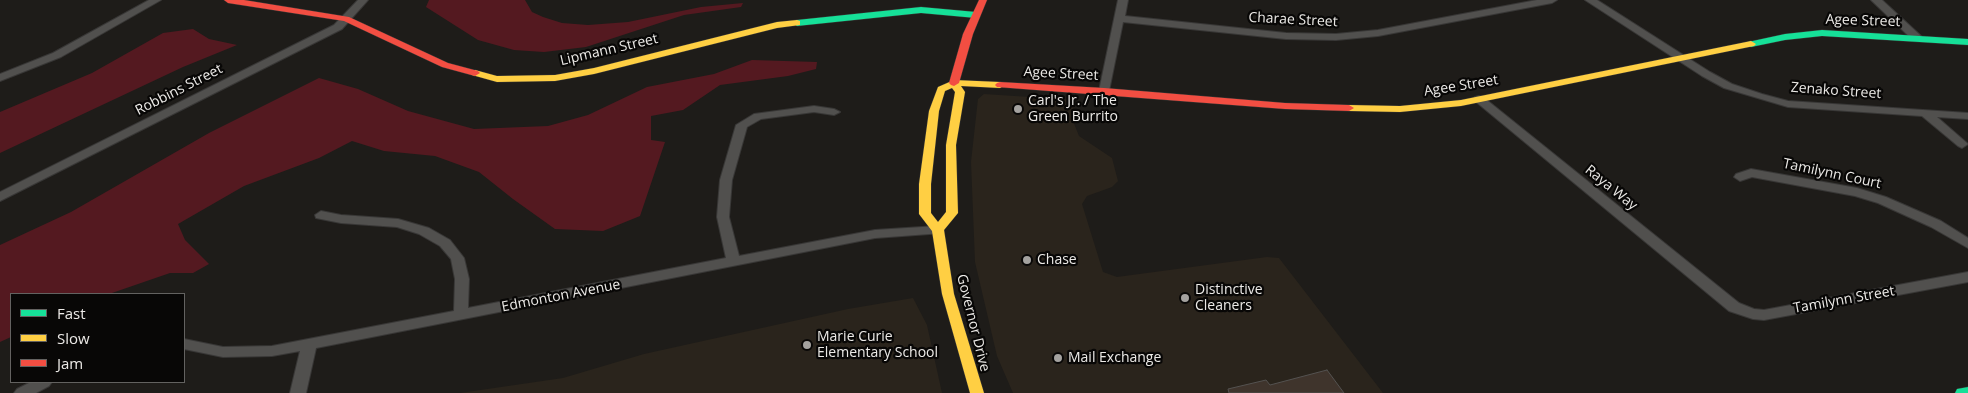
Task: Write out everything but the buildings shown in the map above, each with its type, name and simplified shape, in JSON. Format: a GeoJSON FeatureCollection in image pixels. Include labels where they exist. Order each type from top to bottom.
{"type":"FeatureCollection","features":[{"type":"Feature","properties":{"kind":"street"},"geometry":{"type":"LineString","coordinates":[[0,78],[57,54],[156,0]]}},
{"type":"Feature","properties":{"kind":"street","name":"Lipmann Street"},"geometry":{"type":"LineString","coordinates":[[228,0],[346,19],[445,65],[498,79],[555,78],[594,71],[777,25],[824,24],[921,10],[976,15]]}},
{"type":"Feature","properties":{"kind":"street","name":"Robbins Street"},"geometry":{"type":"LineString","coordinates":[[0,197],[338,27],[363,0]]}},
{"type":"Feature","properties":{"kind":"street","name":"Governor Drive"},"geometry":{"type":"LineString","coordinates":[[977,393],[948,294],[938,230],[925,214],[925,184],[934,111],[940,89],[954,83],[976,15],[983,0]]}},
{"type":"Feature","properties":{"kind":"street"},"geometry":{"type":"LineString","coordinates":[[1104,91],[1123,0]]}},
{"type":"Feature","properties":{"kind":"street","name":"Charae Street"},"geometry":{"type":"LineString","coordinates":[[1120,19],[1286,36],[1336,37],[1378,33],[1552,0]]}},
{"type":"Feature","properties":{"kind":"street"},"geometry":{"type":"LineString","coordinates":[[1590,0],[1681,59]]}},
{"type":"Feature","properties":{"kind":"street"},"geometry":{"type":"LineString","coordinates":[[1876,0],[1917,38]]}},
{"type":"Feature","properties":{"kind":"street","name":"Agee Street"},"geometry":{"type":"LineString","coordinates":[[954,83],[1104,91],[1311,107],[1433,107],[1785,37],[1822,33],[1968,42]]}},
{"type":"Feature","properties":{"kind":"street","name":"Zenako Street"},"geometry":{"type":"LineString","coordinates":[[1681,59],[1728,86],[1788,104],[1968,116]]}},
{"type":"Feature","properties":{"kind":"street","name":"Governor Drive"},"geometry":{"type":"LineString","coordinates":[[938,230],[952,213],[952,145],[960,92],[954,83]]}},
{"type":"Feature","properties":{"kind":"street","name":"Raya Way"},"geometry":{"type":"LineString","coordinates":[[1478,99],[1724,300]]}},
{"type":"Feature","properties":{"kind":"street"},"geometry":{"type":"LineString","coordinates":[[734,262],[723,217],[726,180],[742,125],[758,116],[814,109],[834,112]]}},
{"type":"Feature","properties":{"kind":"street"},"geometry":{"type":"LineString","coordinates":[[1924,112],[1962,144]]}},
{"type":"Feature","properties":{"kind":"street","name":"Tamilynn Court"},"geometry":{"type":"LineString","coordinates":[[1740,177],[1751,173],[1857,192],[1882,200],[1936,224],[1968,244]]}},
{"type":"Feature","properties":{"kind":"street"},"geometry":{"type":"LineString","coordinates":[[321,215],[340,219],[398,222],[424,231],[445,244],[457,258],[462,279],[461,315]]}},
{"type":"Feature","properties":{"kind":"street","name":"Edmonton Avenue"},"geometry":{"type":"LineString","coordinates":[[185,344],[223,352],[272,352],[874,234],[938,230]]}},
{"type":"Feature","properties":{"kind":"street","name":"Tamilynn Street"},"geometry":{"type":"LineString","coordinates":[[1724,300],[1734,307],[1753,314],[1764,314],[1968,278]]}},
{"type":"Feature","properties":{"kind":"street"},"geometry":{"type":"LineString","coordinates":[[298,393],[309,345]]}},
{"type":"Feature","properties":{"kind":"street"},"geometry":{"type":"LineString","coordinates":[[22,393],[42,383]]}},
{"type":"Feature","properties":{"kind":"street"},"geometry":{"type":"LineString","coordinates":[[1962,393],[1968,392]]}},
{"type":"Feature","properties":{"kind":"shaded area"},"geometry":{"type":"Polygon","coordinates":[[[429,0],[525,0],[532,12],[543,17],[562,23],[588,25],[628,22],[701,7],[743,3],[741,7],[684,15],[586,47],[544,52],[514,50],[478,40],[426,7],[429,0]]]}},
{"type":"Feature","properties":{"kind":"shaded area"},"geometry":{"type":"Polygon","coordinates":[[[193,29],[209,39],[237,45],[183,67],[0,153],[0,112],[92,73],[163,33],[193,29]]]}},
{"type":"Feature","properties":{"kind":"shaded area"},"geometry":{"type":"Polygon","coordinates":[[[752,60],[817,62],[816,69],[788,76],[720,85],[683,110],[651,116],[651,140],[665,142],[640,216],[603,231],[555,229],[479,172],[435,156],[384,151],[352,141],[319,158],[244,186],[178,224],[185,240],[209,264],[193,273],[170,273],[112,293],[10,293],[10,337],[0,342],[0,245],[71,212],[209,133],[319,78],[358,89],[408,111],[474,129],[548,126],[588,115],[647,87],[714,74],[752,60]]]}},
{"type":"Feature","properties":{"kind":"shaded area"},"geometry":{"type":"Polygon","coordinates":[[[984,94],[1076,100],[1071,116],[1079,136],[1112,158],[1118,181],[1112,187],[1087,196],[1082,204],[1103,272],[1117,277],[1267,257],[1279,258],[1383,393],[1013,393],[997,356],[975,262],[971,162],[978,99],[984,94]]]}},
{"type":"Feature","properties":{"kind":"shaded area","name":"Marie Curie Elementary School"},"geometry":{"type":"Polygon","coordinates":[[[913,298],[927,325],[942,393],[460,393],[563,378],[644,354],[848,309],[913,298]]]}},
{"type":"Feature","properties":{"kind":"traffic: fast"},"geometry":{"type":"LineString","coordinates":[[797,23],[921,10],[976,15]]}},
{"type":"Feature","properties":{"kind":"traffic: fast"},"geometry":{"type":"LineString","coordinates":[[1751,44],[1785,37],[1822,33],[1968,42]]}},
{"type":"Feature","properties":{"kind":"traffic: fast"},"geometry":{"type":"LineString","coordinates":[[1962,393],[1968,392]]}},
{"type":"Feature","properties":{"kind":"traffic: slow"},"geometry":{"type":"LineString","coordinates":[[475,73],[497,79],[555,78],[594,71],[777,25],[797,23]]}},
{"type":"Feature","properties":{"kind":"traffic: slow"},"geometry":{"type":"LineString","coordinates":[[1349,108],[1400,109],[1461,103],[1751,44]]}},
{"type":"Feature","properties":{"kind":"traffic: slow"},"geometry":{"type":"LineString","coordinates":[[938,230],[952,213],[951,145],[960,92],[954,83]]}},
{"type":"Feature","properties":{"kind":"traffic: slow"},"geometry":{"type":"LineString","coordinates":[[977,393],[948,294],[938,230],[925,214],[925,184],[934,111],[941,89],[954,83],[1000,85]]}},
{"type":"Feature","properties":{"kind":"traffic: jam"},"geometry":{"type":"LineString","coordinates":[[228,0],[346,19],[445,65],[475,73]]}},
{"type":"Feature","properties":{"kind":"traffic: jam"},"geometry":{"type":"LineString","coordinates":[[954,83],[968,34],[983,0]]}},
{"type":"Feature","properties":{"kind":"traffic: jam"},"geometry":{"type":"LineString","coordinates":[[1000,85],[1104,91],[1285,106],[1349,108]]}},
{"type":"Feature","properties":{"kind":"place","name":"Carl's Jr. / The Green Burrito"},"geometry":{"type":"Point","coordinates":[1018,109]}},
{"type":"Feature","properties":{"kind":"place","name":"Chase"},"geometry":{"type":"Point","coordinates":[1027,260]}},
{"type":"Feature","properties":{"kind":"place","name":"Distinctive Cleaners"},"geometry":{"type":"Point","coordinates":[1185,298]}},
{"type":"Feature","properties":{"kind":"place","name":"Marie Curie Elementary School"},"geometry":{"type":"Point","coordinates":[807,345]}},
{"type":"Feature","properties":{"kind":"place","name":"Mail Exchange"},"geometry":{"type":"Point","coordinates":[1058,358]}}]}
